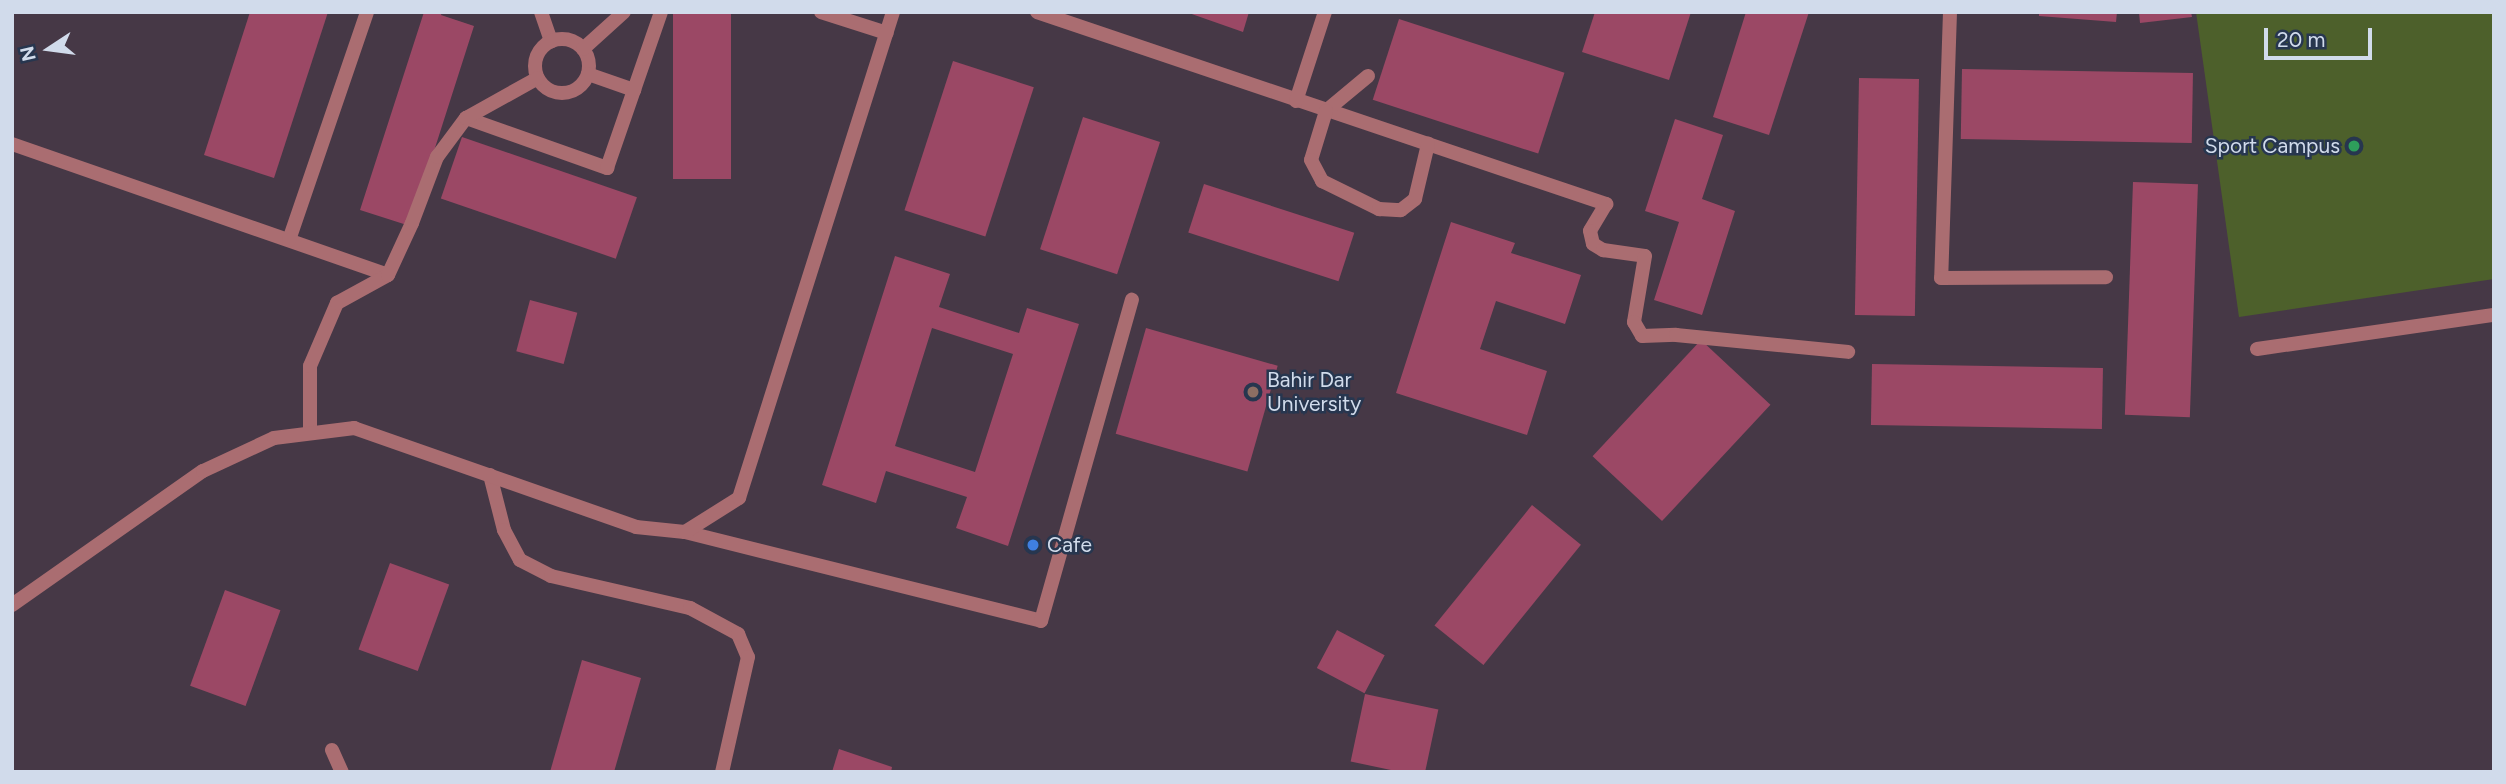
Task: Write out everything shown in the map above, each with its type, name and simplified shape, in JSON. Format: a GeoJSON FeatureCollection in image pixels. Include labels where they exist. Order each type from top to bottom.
{"type":"FeatureCollection","features":[{"type":"Feature","properties":{"kind":"lane"},"geometry":{"type":"LineString","coordinates":[[289,240],[367,12]]}},
{"type":"Feature","properties":{"kind":"lane"},"geometry":{"type":"LineString","coordinates":[[541,12],[551,41]]}},
{"type":"Feature","properties":{"kind":"lane"},"geometry":{"type":"LineString","coordinates":[[583,49],[624,12]]}},
{"type":"Feature","properties":{"kind":"lane"},"geometry":{"type":"LineString","coordinates":[[466,118],[607,168],[661,12]]}},
{"type":"Feature","properties":{"kind":"lane"},"geometry":{"type":"LineString","coordinates":[[821,12],[887,33]]}},
{"type":"Feature","properties":{"kind":"lane"},"geometry":{"type":"LineString","coordinates":[[685,532],[738,498],[893,12]]}},
{"type":"Feature","properties":{"kind":"lane"},"geometry":{"type":"LineString","coordinates":[[1037,12],[1606,204],[1590,231],[1593,244],[1603,250],[1645,256],[1634,323],[1642,336],[1676,335],[1848,352]]}},
{"type":"Feature","properties":{"kind":"lane"},"geometry":{"type":"LineString","coordinates":[[1296,101],[1325,12]]}},
{"type":"Feature","properties":{"kind":"lane"},"geometry":{"type":"LineString","coordinates":[[1950,12],[1941,278],[2106,277]]}},
{"type":"Feature","properties":{"kind":"lane"},"geometry":{"type":"LineString","coordinates":[[568,40],[583,49],[588,56],[588,74],[577,89],[560,94],[543,86],[538,78],[538,52],[551,41],[568,40]]}},
{"type":"Feature","properties":{"kind":"lane"},"geometry":{"type":"LineString","coordinates":[[588,74],[634,90]]}},
{"type":"Feature","properties":{"kind":"lane"},"geometry":{"type":"LineString","coordinates":[[1368,76],[1326,111],[1311,160],[1322,181],[1379,209],[1401,210],[1415,199],[1427,145]]}},
{"type":"Feature","properties":{"kind":"lane"},"geometry":{"type":"LineString","coordinates":[[310,433],[310,366],[337,303],[388,275],[412,223],[437,157],[466,118],[538,78]]}},
{"type":"Feature","properties":{"kind":"lane"},"geometry":{"type":"LineString","coordinates":[[12,144],[388,275]]}},
{"type":"Feature","properties":{"kind":"lane"},"geometry":{"type":"LineString","coordinates":[[12,605],[203,471],[275,438],[354,428],[636,527],[685,532],[1041,621],[1132,300]]}},
{"type":"Feature","properties":{"kind":"lane"},"geometry":{"type":"LineString","coordinates":[[2257,349],[2494,315]]}},
{"type":"Feature","properties":{"kind":"lane"},"geometry":{"type":"LineString","coordinates":[[490,475],[504,530],[520,560],[551,576],[690,608],[738,634],[748,657],[722,772]]}},
{"type":"Feature","properties":{"kind":"lane"},"geometry":{"type":"LineString","coordinates":[[332,750],[342,772]]}},
{"type":"Feature","properties":{"kind":"shaded area","name":"Bahir Dar University"},"geometry":{"type":"Polygon","coordinates":[[[12,12],[2494,12],[2494,772],[12,772],[12,12]]]}},
{"type":"Feature","properties":{"kind":"green space","name":"Sport Campus"},"geometry":{"type":"Polygon","coordinates":[[[2196,12],[2494,12],[2494,279],[2239,317],[2196,12]]]}},
{"type":"Feature","properties":{"kind":"building"},"geometry":{"type":"Polygon","coordinates":[[[250,12],[328,12],[274,178],[204,155],[250,12]]]}},
{"type":"Feature","properties":{"kind":"building"},"geometry":{"type":"Polygon","coordinates":[[[424,12],[442,12],[441,15],[474,26],[410,226],[360,210],[424,12]]]}},
{"type":"Feature","properties":{"kind":"building"},"geometry":{"type":"Polygon","coordinates":[[[673,12],[731,12],[731,179],[673,179],[673,12]]]}},
{"type":"Feature","properties":{"kind":"building"},"geometry":{"type":"Polygon","coordinates":[[[1186,12],[1249,12],[1243,32],[1186,12]]]}},
{"type":"Feature","properties":{"kind":"building"},"geometry":{"type":"Polygon","coordinates":[[[1595,12],[1691,12],[1669,80],[1582,52],[1595,12]]]}},
{"type":"Feature","properties":{"kind":"building"},"geometry":{"type":"Polygon","coordinates":[[[1746,12],[1809,12],[1769,135],[1713,117],[1746,12]]]}},
{"type":"Feature","properties":{"kind":"building"},"geometry":{"type":"Polygon","coordinates":[[[2039,12],[2117,12],[2116,22],[2039,16],[2039,12]]]}},
{"type":"Feature","properties":{"kind":"building"},"geometry":{"type":"Polygon","coordinates":[[[2139,12],[2191,12],[2192,17],[2140,23],[2139,12]]]}},
{"type":"Feature","properties":{"kind":"building"},"geometry":{"type":"Polygon","coordinates":[[[1399,19],[1564,73],[1538,154],[1373,100],[1399,19]]]}},
{"type":"Feature","properties":{"kind":"building"},"geometry":{"type":"Polygon","coordinates":[[[953,61],[1034,87],[985,237],[904,210],[953,61]]]}},
{"type":"Feature","properties":{"kind":"building"},"geometry":{"type":"Polygon","coordinates":[[[1962,69],[2193,73],[2192,143],[1961,139],[1962,69]]]}},
{"type":"Feature","properties":{"kind":"building"},"geometry":{"type":"Polygon","coordinates":[[[1859,78],[1919,79],[1915,316],[1855,315],[1859,78]]]}},
{"type":"Feature","properties":{"kind":"building"},"geometry":{"type":"Polygon","coordinates":[[[1083,117],[1160,142],[1117,274],[1040,249],[1083,117]]]}},
{"type":"Feature","properties":{"kind":"building"},"geometry":{"type":"Polygon","coordinates":[[[1675,119],[1723,135],[1702,199],[1735,211],[1702,315],[1654,300],[1679,222],[1645,211],[1675,119]]]}},
{"type":"Feature","properties":{"kind":"building"},"geometry":{"type":"Polygon","coordinates":[[[462,137],[637,197],[616,259],[441,198],[462,137]]]}},
{"type":"Feature","properties":{"kind":"building"},"geometry":{"type":"Polygon","coordinates":[[[2133,182],[2198,184],[2190,417],[2125,415],[2133,182]]]}},
{"type":"Feature","properties":{"kind":"building"},"geometry":{"type":"Polygon","coordinates":[[[1204,184],[1354,233],[1339,281],[1188,233],[1204,184]]]}},
{"type":"Feature","properties":{"kind":"building"},"geometry":{"type":"Polygon","coordinates":[[[1451,222],[1515,243],[1511,253],[1581,275],[1565,324],[1496,301],[1480,349],[1547,371],[1527,435],[1396,393],[1451,222]]]}},
{"type":"Feature","properties":{"kind":"building"},"geometry":{"type":"Polygon","coordinates":[[[895,256],[950,274],[939,307],[1019,333],[1027,308],[1079,324],[1008,546],[956,528],[967,497],[886,471],[876,503],[822,485],[895,256]],[[932,328],[895,446],[975,472],[1013,354],[932,328]]]}},
{"type":"Feature","properties":{"kind":"building"},"geometry":{"type":"Polygon","coordinates":[[[530,300],[577,313],[564,364],[516,351],[530,300]]]}},
{"type":"Feature","properties":{"kind":"building"},"geometry":{"type":"Polygon","coordinates":[[[1146,328],[1278,366],[1247,472],[1116,434],[1146,328]]]}},
{"type":"Feature","properties":{"kind":"building"},"geometry":{"type":"Polygon","coordinates":[[[1701,340],[1770,405],[1662,521],[1593,456],[1701,340]]]}},
{"type":"Feature","properties":{"kind":"building"},"geometry":{"type":"Polygon","coordinates":[[[1872,364],[2103,368],[2102,429],[1871,425],[1872,364]]]}},
{"type":"Feature","properties":{"kind":"building"},"geometry":{"type":"Polygon","coordinates":[[[1532,505],[1581,545],[1483,665],[1434,625],[1532,505]]]}},
{"type":"Feature","properties":{"kind":"building"},"geometry":{"type":"Polygon","coordinates":[[[390,563],[449,585],[418,671],[359,649],[390,563]]]}},
{"type":"Feature","properties":{"kind":"building"},"geometry":{"type":"Polygon","coordinates":[[[225,590],[280,610],[246,706],[190,686],[225,590]]]}},
{"type":"Feature","properties":{"kind":"building"},"geometry":{"type":"Polygon","coordinates":[[[1337,630],[1385,655],[1364,693],[1317,668],[1337,630]]]}},
{"type":"Feature","properties":{"kind":"building"},"geometry":{"type":"Polygon","coordinates":[[[582,660],[641,678],[614,772],[550,772],[582,660]]]}},
{"type":"Feature","properties":{"kind":"building"},"geometry":{"type":"Polygon","coordinates":[[[1365,694],[1438,710],[1425,772],[1400,772],[1351,761],[1365,694]]]}},
{"type":"Feature","properties":{"kind":"building"},"geometry":{"type":"Polygon","coordinates":[[[839,749],[892,767],[891,772],[832,772],[839,749]]]}},
{"type":"Feature","properties":{"kind":"place","name":"Sport Campus"},"geometry":{"type":"Point","coordinates":[2354,146]}},
{"type":"Feature","properties":{"kind":"place","name":"Bahir Dar University"},"geometry":{"type":"Point","coordinates":[1253,392]}},
{"type":"Feature","properties":{"kind":"place","name":"Cafe"},"geometry":{"type":"Point","coordinates":[1033,545]}}]}
